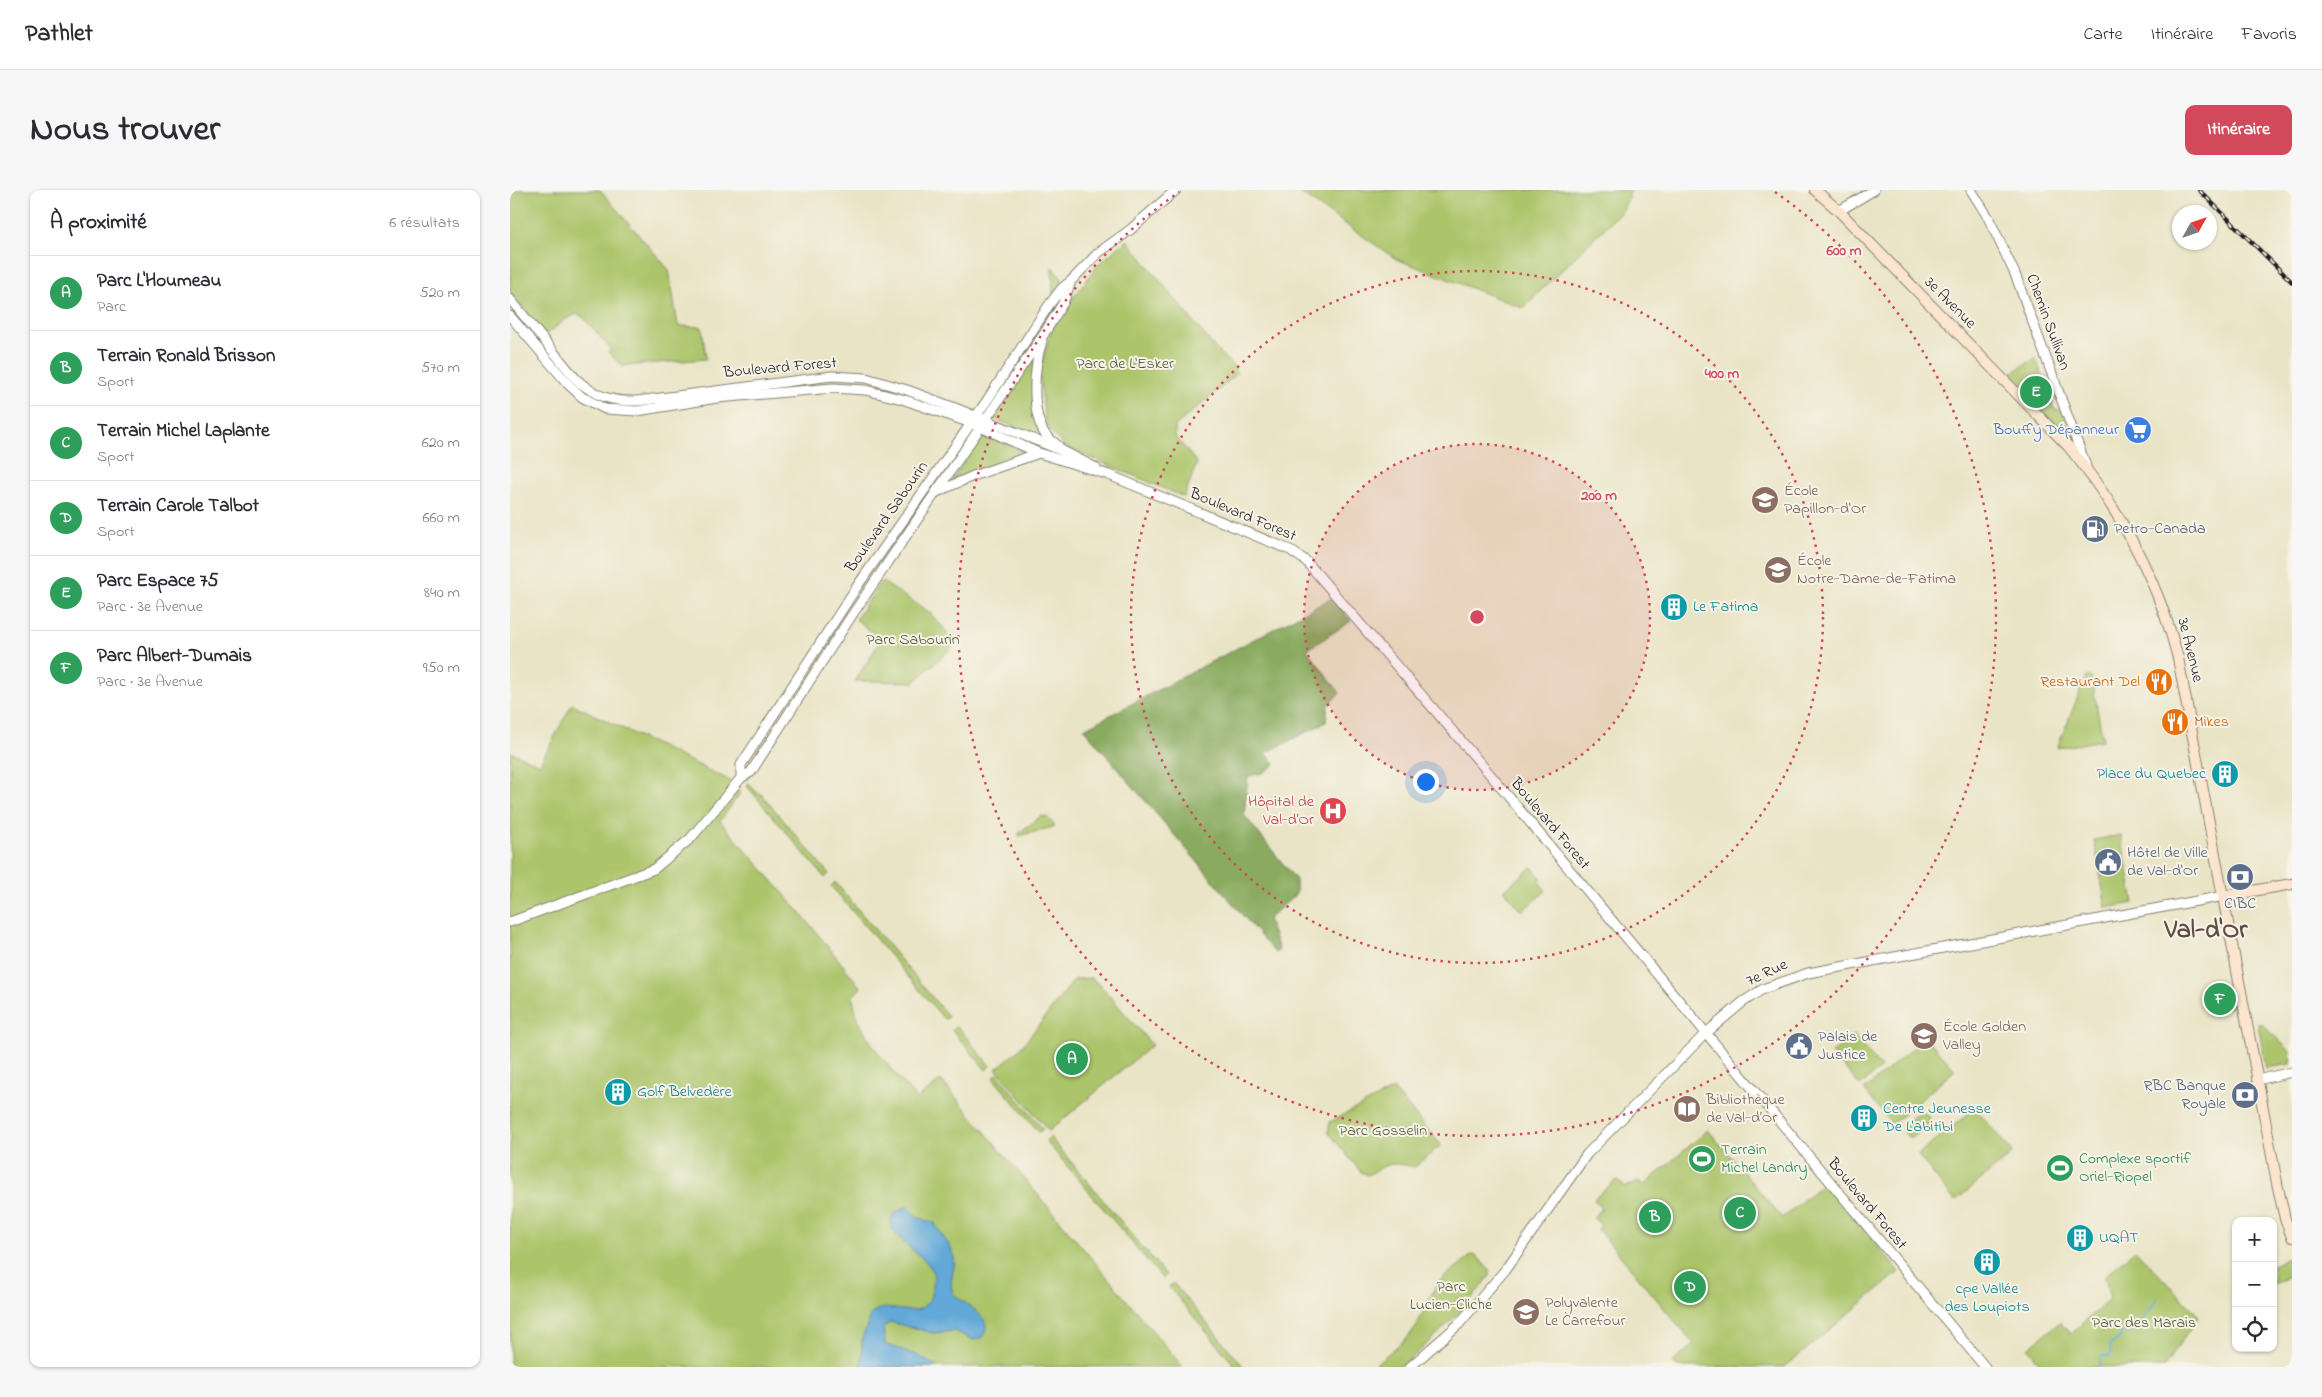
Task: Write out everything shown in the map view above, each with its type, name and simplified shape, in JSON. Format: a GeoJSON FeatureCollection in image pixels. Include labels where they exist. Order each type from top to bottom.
{"type":"FeatureCollection","features":[{"type":"Feature","properties":{"kind":"main road","name":"3e Avenue"},"geometry":{"type":"LineString","coordinates":[[1815,190],[1839,211],[2068,446],[2087,469],[2126,530],[2161,604],[2172,632],[2178,658],[2285,1219],[2292,1237]]}},
{"type":"Feature","properties":{"kind":"main road","name":"7e Rue"},"geometry":{"type":"LineString","coordinates":[[2224,896],[2292,884]]}},
{"type":"Feature","properties":{"kind":"street","name":"Boulevard Sabourin"},"geometry":{"type":"LineString","coordinates":[[510,922],[654,869],[691,838],[741,778],[751,772],[852,615],[937,492],[1049,305],[1062,288],[1098,253],[1130,230],[1176,190]]}},
{"type":"Feature","properties":{"kind":"street"},"geometry":{"type":"LineString","coordinates":[[1839,211],[1874,190]]}},
{"type":"Feature","properties":{"kind":"street","name":"Chemin Sullivan"},"geometry":{"type":"LineString","coordinates":[[1971,190],[1988,217],[2015,274],[2087,469]]}},
{"type":"Feature","properties":{"kind":"street","name":"Boulevard Sabourin"},"geometry":{"type":"LineString","coordinates":[[741,778],[741,765],[856,588],[1044,334],[1063,303],[1071,281]]}},
{"type":"Feature","properties":{"kind":"street","name":"Boulevard Forest"},"geometry":{"type":"LineString","coordinates":[[510,299],[575,378],[600,397],[620,402],[832,376],[866,378],[890,385],[978,421],[1063,451],[1109,475],[1290,550],[1306,561],[1488,772],[1985,1367]]}},
{"type":"Feature","properties":{"kind":"street","name":"Boulevard Forest"},"geometry":{"type":"LineString","coordinates":[[510,316],[568,384],[582,397],[605,409],[637,411],[717,398],[833,388],[865,390],[978,421],[1039,453],[1109,475]]}},
{"type":"Feature","properties":{"kind":"street"},"geometry":{"type":"LineString","coordinates":[[1044,334],[1039,349],[1035,380],[1038,416],[1045,434],[1063,451]]}},
{"type":"Feature","properties":{"kind":"street"},"geometry":{"type":"LineString","coordinates":[[937,492],[972,476],[1039,453]]}},
{"type":"Feature","properties":{"kind":"street","name":"7e Rue"},"geometry":{"type":"LineString","coordinates":[[1410,1367],[1459,1324],[1506,1269],[1545,1211],[1587,1154],[1705,1034],[1743,1002],[1763,989],[1792,977],[2224,896]]}},
{"type":"Feature","properties":{"kind":"street"},"geometry":{"type":"LineString","coordinates":[[2258,1080],[2292,1072]]}},
{"type":"Feature","properties":{"kind":"green space"},"geometry":{"type":"Polygon","coordinates":[[[510,190],[600,190],[669,270],[678,326],[702,327],[706,359],[622,366],[608,352],[611,349],[583,317],[577,314],[566,319],[546,335],[510,292],[510,190]]]}},
{"type":"Feature","properties":{"kind":"green space"},"geometry":{"type":"Polygon","coordinates":[[[1296,190],[1631,190],[1623,210],[1523,308],[1396,259],[1296,190]]]}},
{"type":"Feature","properties":{"kind":"green space","name":"Parc de L'Esker"},"geometry":{"type":"Polygon","coordinates":[[[1127,240],[1215,348],[1236,369],[1237,374],[1175,426],[1175,436],[1197,463],[1184,497],[1064,446],[1051,432],[1045,421],[1039,372],[1053,324],[1098,265],[1127,240]]]}},
{"type":"Feature","properties":{"kind":"green space"},"geometry":{"type":"Polygon","coordinates":[[[1052,267],[1063,280],[1053,294],[1052,267]]]}},
{"type":"Feature","properties":{"kind":"green space"},"geometry":{"type":"Polygon","coordinates":[[[1065,288],[1058,307],[985,415],[992,397],[1065,288]]]}},
{"type":"Feature","properties":{"kind":"green space"},"geometry":{"type":"Polygon","coordinates":[[[1036,354],[1034,375],[1042,438],[993,418],[1036,354]]]}},
{"type":"Feature","properties":{"kind":"green space"},"geometry":{"type":"Polygon","coordinates":[[[2036,358],[2054,409],[2063,411],[2073,444],[2008,375],[2036,358]]]}},
{"type":"Feature","properties":{"kind":"green space"},"geometry":{"type":"Polygon","coordinates":[[[982,435],[1024,451],[1023,454],[952,480],[982,435]]]}},
{"type":"Feature","properties":{"kind":"green space","name":"Parc Sabourin"},"geometry":{"type":"Polygon","coordinates":[[[881,581],[929,612],[957,643],[914,682],[855,681],[881,640],[856,619],[881,581]]]}},
{"type":"Feature","properties":{"kind":"green space"},"geometry":{"type":"Polygon","coordinates":[[[1332,598],[1351,621],[1307,650],[1340,693],[1328,705],[1326,722],[1266,753],[1275,764],[1263,773],[1248,776],[1244,815],[1296,880],[1296,894],[1268,919],[1279,950],[1275,953],[1084,729],[1332,598]]]}},
{"type":"Feature","properties":{"kind":"green space"},"geometry":{"type":"Polygon","coordinates":[[[2086,677],[2091,677],[2103,740],[2057,748],[2086,677]]]}},
{"type":"Feature","properties":{"kind":"green space"},"geometry":{"type":"Polygon","coordinates":[[[572,704],[727,779],[741,792],[720,821],[804,917],[861,988],[853,996],[855,1010],[860,1023],[877,1051],[917,1099],[941,1080],[1183,1367],[510,1367],[510,1056],[512,1049],[510,1046],[510,752],[540,764],[572,704]]]}},
{"type":"Feature","properties":{"kind":"green space"},"geometry":{"type":"Polygon","coordinates":[[[749,783],[756,792],[762,795],[829,874],[825,878],[746,785],[749,783]]]}},
{"type":"Feature","properties":{"kind":"green space"},"geometry":{"type":"Polygon","coordinates":[[[1041,816],[1047,817],[1054,824],[1053,827],[1019,836],[1019,833],[1041,816]]]}},
{"type":"Feature","properties":{"kind":"green space"},"geometry":{"type":"Polygon","coordinates":[[[2121,835],[2134,903],[2106,908],[2094,840],[2121,835]]]}},
{"type":"Feature","properties":{"kind":"green space"},"geometry":{"type":"Polygon","coordinates":[[[1532,867],[1542,879],[1539,882],[1546,891],[1522,911],[1504,890],[1532,867]]]}},
{"type":"Feature","properties":{"kind":"green space"},"geometry":{"type":"Polygon","coordinates":[[[835,882],[948,1016],[947,1018],[944,1019],[831,886],[835,882]]]}},
{"type":"Feature","properties":{"kind":"green space"},"geometry":{"type":"Polygon","coordinates":[[[1091,978],[1101,986],[1152,1045],[1049,1131],[996,1069],[1020,1049],[1075,979],[1091,978]]]}},
{"type":"Feature","properties":{"kind":"green space"},"geometry":{"type":"Polygon","coordinates":[[[2234,985],[2238,1006],[2206,1012],[2202,991],[2234,985]]]}},
{"type":"Feature","properties":{"kind":"green space"},"geometry":{"type":"Polygon","coordinates":[[[2258,1024],[2262,1024],[2291,1052],[2290,1064],[2266,1068],[2258,1024]]]}},
{"type":"Feature","properties":{"kind":"green space"},"geometry":{"type":"Polygon","coordinates":[[[958,1027],[990,1066],[986,1070],[952,1030],[958,1027]]]}},
{"type":"Feature","properties":{"kind":"green space"},"geometry":{"type":"Polygon","coordinates":[[[1853,1035],[1881,1068],[1860,1086],[1832,1053],[1853,1035]]]}},
{"type":"Feature","properties":{"kind":"green space"},"geometry":{"type":"Polygon","coordinates":[[[1926,1037],[1955,1070],[1892,1124],[1864,1090],[1926,1037]]]}},
{"type":"Feature","properties":{"kind":"green space"},"geometry":{"type":"Polygon","coordinates":[[[997,1074],[1043,1129],[1039,1132],[993,1078],[997,1074]]]}},
{"type":"Feature","properties":{"kind":"green space","name":"Parc Gosselin"},"geometry":{"type":"Polygon","coordinates":[[[1393,1089],[1441,1145],[1415,1167],[1391,1164],[1368,1175],[1361,1172],[1328,1132],[1330,1122],[1393,1089]]]}},
{"type":"Feature","properties":{"kind":"green space"},"geometry":{"type":"Polygon","coordinates":[[[1975,1108],[2013,1153],[1955,1201],[1918,1155],[1975,1108]]]}},
{"type":"Feature","properties":{"kind":"green space"},"geometry":{"type":"Polygon","coordinates":[[[1919,1112],[1925,1113],[1930,1118],[1929,1124],[1913,1137],[1908,1137],[1903,1131],[1903,1126],[1919,1112]]]}},
{"type":"Feature","properties":{"kind":"green space"},"geometry":{"type":"Polygon","coordinates":[[[1708,1130],[1782,1218],[1825,1182],[1899,1272],[1785,1367],[1677,1367],[1673,1362],[1694,1344],[1598,1229],[1601,1226],[1593,1217],[1602,1209],[1594,1199],[1616,1180],[1625,1187],[1640,1182],[1644,1185],[1708,1130]]]}},
{"type":"Feature","properties":{"kind":"green space"},"geometry":{"type":"Polygon","coordinates":[[[1050,1137],[1166,1275],[1162,1278],[1046,1141],[1050,1137]]]}},
{"type":"Feature","properties":{"kind":"green space","name":"Parc des Marais"},"geometry":{"type":"Polygon","coordinates":[[[2135,1250],[2199,1316],[2164,1367],[2043,1367],[2028,1348],[2060,1322],[2070,1334],[2110,1299],[2105,1276],[2135,1250]]]}},
{"type":"Feature","properties":{"kind":"green space","name":"Parc Lucien-Cliche"},"geometry":{"type":"Polygon","coordinates":[[[1472,1255],[1477,1256],[1490,1271],[1490,1276],[1469,1301],[1437,1335],[1401,1367],[1372,1367],[1407,1338],[1416,1327],[1437,1283],[1472,1255]]]}},
{"type":"Feature","properties":{"kind":"green space"},"geometry":{"type":"Polygon","coordinates":[[[2290,1257],[2292,1275],[2277,1282],[2277,1263],[2290,1257]]]}},
{"type":"Feature","properties":{"kind":"green space"},"geometry":{"type":"Polygon","coordinates":[[[1173,1283],[1244,1367],[1236,1367],[1169,1287],[1173,1283]]]}},
{"type":"Feature","properties":{"kind":"water"},"geometry":{"type":"Polygon","coordinates":[[[905,1207],[909,1207],[917,1217],[935,1223],[954,1257],[951,1284],[953,1293],[983,1318],[986,1324],[986,1331],[981,1338],[973,1340],[955,1331],[933,1333],[890,1322],[883,1328],[885,1344],[917,1355],[937,1367],[861,1367],[862,1338],[872,1313],[885,1308],[914,1310],[927,1303],[931,1296],[934,1279],[931,1268],[893,1230],[891,1222],[894,1214],[905,1207]]]}},
{"type":"Feature","properties":{"kind":"waterway"},"geometry":{"type":"LineString","coordinates":[[2099,1367],[2101,1358],[2104,1355],[2108,1357],[2111,1353],[2110,1345],[2120,1338],[2122,1331],[2130,1332],[2138,1328],[2157,1299]]}},
{"type":"Feature","properties":{"kind":"railway"},"geometry":{"type":"LineString","coordinates":[[2199,190],[2292,282]]}},
{"type":"Feature","properties":{"kind":"place","name":"Parc Espace 75"},"geometry":{"type":"Point","coordinates":[2036,392]}},
{"type":"Feature","properties":{"kind":"place","name":"Bouffy Dépanneur"},"geometry":{"type":"Point","coordinates":[2138,430]}},
{"type":"Feature","properties":{"kind":"place","name":"École Papillon-d'Or"},"geometry":{"type":"Point","coordinates":[1765,500]}},
{"type":"Feature","properties":{"kind":"place","name":"Petro-Canada"},"geometry":{"type":"Point","coordinates":[2095,529]}},
{"type":"Feature","properties":{"kind":"place","name":"École Notre-Dame-de-Fatima"},"geometry":{"type":"Point","coordinates":[1778,570]}},
{"type":"Feature","properties":{"kind":"place","name":"Le Fatima"},"geometry":{"type":"Point","coordinates":[1674,607]}},
{"type":"Feature","properties":{"kind":"place","name":"Restaurant Del"},"geometry":{"type":"Point","coordinates":[2159,682]}},
{"type":"Feature","properties":{"kind":"place","name":"Mikes"},"geometry":{"type":"Point","coordinates":[2175,722]}},
{"type":"Feature","properties":{"kind":"place","name":"Place du Quebec"},"geometry":{"type":"Point","coordinates":[2225,774]}},
{"type":"Feature","properties":{"kind":"place","name":"Hôpital de Val-d’Or"},"geometry":{"type":"Point","coordinates":[1333,811]}},
{"type":"Feature","properties":{"kind":"place","name":"Hôtel de Ville de Val-d'Or"},"geometry":{"type":"Point","coordinates":[2108,862]}},
{"type":"Feature","properties":{"kind":"place","name":"CIBC"},"geometry":{"type":"Point","coordinates":[2240,877]}},
{"type":"Feature","properties":{"kind":"place","name":"Parc Albert-Dumais"},"geometry":{"type":"Point","coordinates":[2220,999]}},
{"type":"Feature","properties":{"kind":"place","name":"École Golden Valley"},"geometry":{"type":"Point","coordinates":[1924,1036]}},
{"type":"Feature","properties":{"kind":"place","name":"Palais de Justice"},"geometry":{"type":"Point","coordinates":[1799,1046]}},
{"type":"Feature","properties":{"kind":"place","name":"Parc L'Houmeau"},"geometry":{"type":"Point","coordinates":[1072,1059]}},
{"type":"Feature","properties":{"kind":"place","name":"Golf Belvedère"},"geometry":{"type":"Point","coordinates":[618,1092]}},
{"type":"Feature","properties":{"kind":"place","name":"RBC Banque Royale"},"geometry":{"type":"Point","coordinates":[2245,1095]}},
{"type":"Feature","properties":{"kind":"place","name":"Bibliothèque de Val-d’Or"},"geometry":{"type":"Point","coordinates":[1687,1109]}},
{"type":"Feature","properties":{"kind":"place","name":"Centre Jeunesse De L'abitibi"},"geometry":{"type":"Point","coordinates":[1864,1118]}},
{"type":"Feature","properties":{"kind":"place","name":"Terrain Michel Landry"},"geometry":{"type":"Point","coordinates":[1702,1159]}},
{"type":"Feature","properties":{"kind":"place","name":"Complexe sportif Oriel-Riopel"},"geometry":{"type":"Point","coordinates":[2060,1168]}},
{"type":"Feature","properties":{"kind":"place","name":"Terrain Michel Laplante"},"geometry":{"type":"Point","coordinates":[1740,1213]}},
{"type":"Feature","properties":{"kind":"place","name":"Terrain Ronald Brisson"},"geometry":{"type":"Point","coordinates":[1655,1217]}},
{"type":"Feature","properties":{"kind":"place","name":"UQAT"},"geometry":{"type":"Point","coordinates":[2080,1238]}},
{"type":"Feature","properties":{"kind":"place","name":"cpe Vallée des Loupiots"},"geometry":{"type":"Point","coordinates":[1987,1262]}},
{"type":"Feature","properties":{"kind":"place","name":"Terrain Carole Talbot"},"geometry":{"type":"Point","coordinates":[1690,1287]}},
{"type":"Feature","properties":{"kind":"place","name":"Polyvalente Le Carrefour"},"geometry":{"type":"Point","coordinates":[1526,1312]}},
{"type":"Feature","properties":{"kind":"district","name":"Val-d'Or"},"geometry":{"type":"Point","coordinates":[2206,931]}}]}
